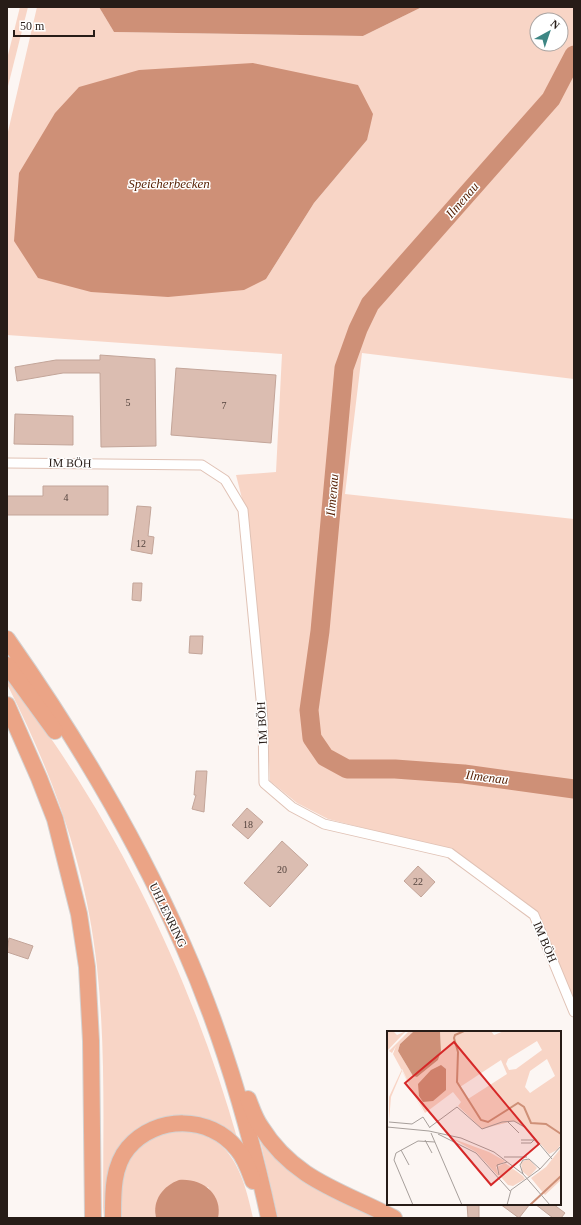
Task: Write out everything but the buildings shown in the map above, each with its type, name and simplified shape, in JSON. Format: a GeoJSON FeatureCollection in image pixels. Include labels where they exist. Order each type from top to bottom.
{"type":"FeatureCollection","features":[{"type":"Feature","properties":{"kind":"highway","name":"UHLENRING"},"geometry":{"type":"LineString","coordinates":[[7,638],[61,720],[121,821],[183,944],[224,1051],[246,1123],[270,1218]]}},
{"type":"Feature","properties":{"kind":"highway"},"geometry":{"type":"LineString","coordinates":[[7,665],[121,821]]}},
{"type":"Feature","properties":{"kind":"highway"},"geometry":{"type":"LineString","coordinates":[[7,705],[55,819],[79,914],[87,967],[91,1041],[93,1218]]}},
{"type":"Feature","properties":{"kind":"highway"},"geometry":{"type":"LineString","coordinates":[[224,1051],[260,1126],[273,1145],[288,1160],[309,1176],[332,1190],[371,1206],[394,1218]]}},
{"type":"Feature","properties":{"kind":"highway"},"geometry":{"type":"LineString","coordinates":[[112,1218],[113,1189],[118,1167],[127,1149],[143,1134],[163,1125],[183,1122],[201,1125],[218,1133],[237,1148],[248,1168],[266,1218]]}},
{"type":"Feature","properties":{"kind":"street","name":"IM BÖH"},"geometry":{"type":"LineString","coordinates":[[7,463],[202,465],[225,480],[243,510],[263,720],[264,783],[292,807],[324,824],[450,853],[534,915],[574,1012]]}},
{"type":"Feature","properties":{"kind":"shaded area"},"geometry":{"type":"Polygon","coordinates":[[[20,7],[28,7],[7,90],[7,59],[20,7]]]}},
{"type":"Feature","properties":{"kind":"shaded area"},"geometry":{"type":"Polygon","coordinates":[[[37,7],[99,7],[114,32],[363,36],[422,7],[574,7],[574,379],[362,353],[345,494],[574,519],[574,1002],[535,911],[451,850],[328,819],[297,803],[270,781],[267,720],[248,522],[236,475],[276,472],[282,354],[7,335],[7,136],[37,7]],[[358,85],[266,279],[314,203],[367,140],[358,85]]]}},
{"type":"Feature","properties":{"kind":"shaded area"},"geometry":{"type":"Polygon","coordinates":[[[7,677],[61,753],[121,853],[145,899],[188,994],[223,1092],[238,1141],[161,1120],[106,1186],[103,1218],[102,1030],[97,967],[92,929],[76,857],[65,821],[39,752],[7,684],[7,677]]]}},
{"type":"Feature","properties":{"kind":"shaded area"},"geometry":{"type":"Polygon","coordinates":[[[182,1129],[214,1140],[230,1155],[241,1175],[253,1218],[218,1218],[216,1199],[208,1187],[155,1214],[156,1218],[115,1218],[117,1198],[123,1175],[132,1154],[138,1145],[146,1139],[158,1134],[182,1129]]]}},
{"type":"Feature","properties":{"kind":"shaded area"},"geometry":{"type":"Polygon","coordinates":[[[260,1140],[284,1165],[384,1218],[278,1218],[260,1140]]]}},
{"type":"Feature","properties":{"kind":"water"},"geometry":{"type":"Polygon","coordinates":[[[99,7],[422,7],[363,36],[114,32],[99,7]]]}},
{"type":"Feature","properties":{"kind":"water","name":"Speicherbecken"},"geometry":{"type":"Polygon","coordinates":[[[253,63],[358,85],[373,114],[367,140],[314,203],[266,279],[244,290],[168,297],[91,292],[38,278],[14,241],[19,173],[55,113],[79,87],[139,70],[253,63]]]}},
{"type":"Feature","properties":{"kind":"water"},"geometry":{"type":"Polygon","coordinates":[[[179,1180],[196,1182],[209,1189],[217,1202],[219,1209],[218,1218],[156,1218],[156,1205],[160,1194],[168,1186],[179,1180]]]}},
{"type":"Feature","properties":{"kind":"waterway","name":"Ilmenau"},"geometry":{"type":"LineString","coordinates":[[574,55],[551,99],[370,304],[358,329],[344,368],[320,631],[309,710],[312,738],[325,757],[347,769],[395,769],[464,774],[574,789]]}}]}
